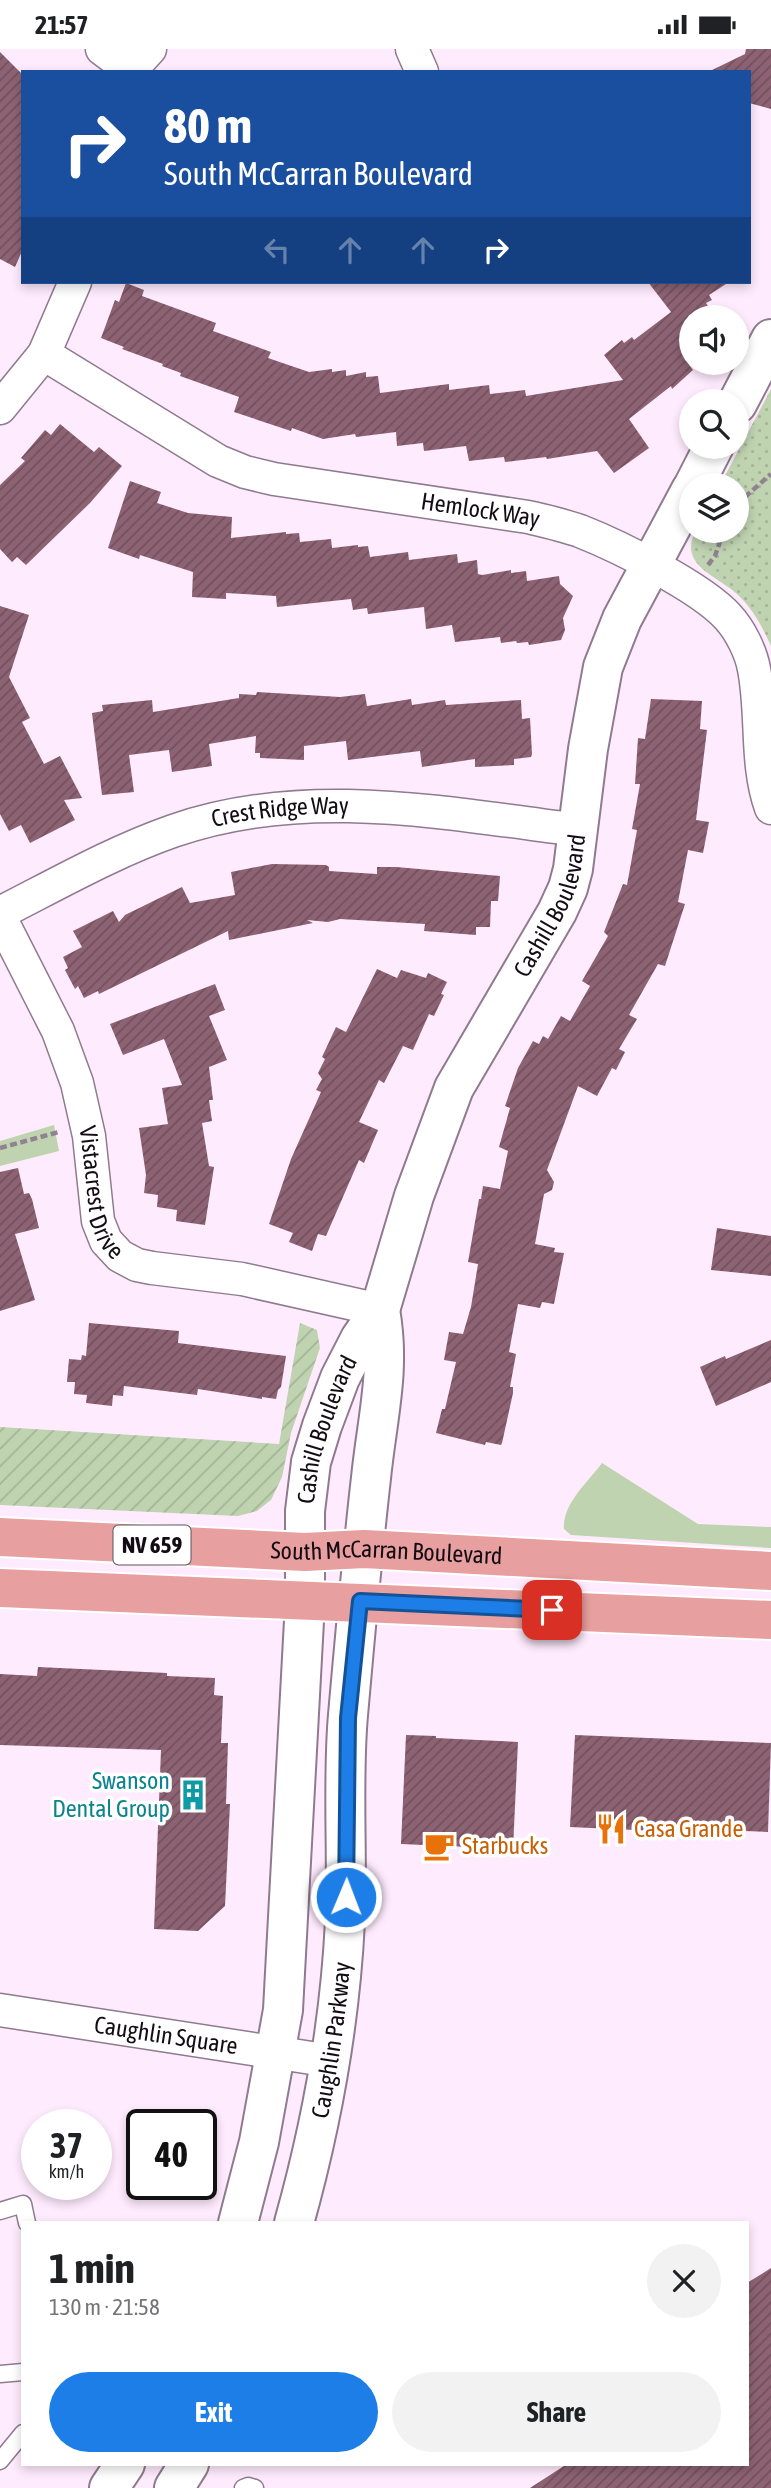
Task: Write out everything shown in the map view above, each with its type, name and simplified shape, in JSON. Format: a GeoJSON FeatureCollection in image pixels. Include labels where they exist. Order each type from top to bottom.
{"type":"FeatureCollection","features":[{"type":"Feature","properties":{"kind":"main road","name":"South McCarran Boulevard"},"geometry":{"type":"LineString","coordinates":[[0,1537],[305,1552],[364,1549],[771,1571]]}},
{"type":"Feature","properties":{"kind":"main road","name":"South McCarran Boulevard"},"geometry":{"type":"LineString","coordinates":[[0,1588],[771,1620]]}},
{"type":"Feature","properties":{"kind":"street"},"geometry":{"type":"LineString","coordinates":[[102,49],[136,64]]}},
{"type":"Feature","properties":{"kind":"street"},"geometry":{"type":"LineString","coordinates":[[412,49],[421,70]]}},
{"type":"Feature","properties":{"kind":"street"},"geometry":{"type":"LineString","coordinates":[[0,408],[44,354],[74,284]]}},
{"type":"Feature","properties":{"kind":"street"},"geometry":{"type":"LineString","coordinates":[[745,389],[771,339]]}},
{"type":"Feature","properties":{"kind":"street","name":"Hemlock Way"},"geometry":{"type":"LineString","coordinates":[[44,354],[218,461],[244,473],[528,517],[580,531],[651,566],[705,597],[729,617],[743,639],[754,666],[759,698],[761,763],[771,808]]}},
{"type":"Feature","properties":{"kind":"street","name":"Cashill Boulevard"},"geometry":{"type":"LineString","coordinates":[[305,1602],[305,1511],[311,1462],[322,1426],[340,1378],[380,1310],[414,1196],[443,1115],[471,1056],[557,912],[568,888],[603,667],[611,642],[679,513]]}},
{"type":"Feature","properties":{"kind":"street","name":"Crest Ridge Way"},"geometry":{"type":"LineString","coordinates":[[0,915],[122,851],[165,834],[225,817],[277,808],[339,804],[386,806],[578,830]]}},
{"type":"Feature","properties":{"kind":"street","name":"Vistacrest Drive"},"geometry":{"type":"LineString","coordinates":[[0,915],[58,1031],[77,1083],[87,1125],[99,1221],[106,1241],[120,1256],[136,1265],[242,1279],[380,1310]]}},
{"type":"Feature","properties":{"kind":"street","name":"Cashill Boulevard"},"geometry":{"type":"LineString","coordinates":[[360,1601],[386,1364],[380,1310]]}},
{"type":"Feature","properties":{"kind":"street","name":"Caughlin Parkway"},"geometry":{"type":"LineString","coordinates":[[295,2221],[311,2164],[339,2011],[345,1920],[348,1718],[360,1601]]}},
{"type":"Feature","properties":{"kind":"street"},"geometry":{"type":"LineString","coordinates":[[239,2221],[259,2142],[283,2010],[305,1602]]}},
{"type":"Feature","properties":{"kind":"street","name":"Caughlin Square"},"geometry":{"type":"LineString","coordinates":[[0,2010],[331,2061]]}},
{"type":"Feature","properties":{"kind":"street"},"geometry":{"type":"LineString","coordinates":[[109,2488],[124,2466]]}},
{"type":"Feature","properties":{"kind":"street"},"geometry":{"type":"LineString","coordinates":[[174,2488],[188,2466]]}},
{"type":"Feature","properties":{"kind":"lane"},"geometry":{"type":"LineString","coordinates":[[0,2211],[23,2204],[27,2221]]}},
{"type":"Feature","properties":{"kind":"lane"},"geometry":{"type":"LineString","coordinates":[[0,2374],[21,2372]]}},
{"type":"Feature","properties":{"kind":"lane"},"geometry":{"type":"LineString","coordinates":[[0,2461],[21,2435]]}},
{"type":"Feature","properties":{"kind":"lane"},"geometry":{"type":"LineString","coordinates":[[243,2488],[255,2488]]}},
{"type":"Feature","properties":{"kind":"path"},"geometry":{"type":"LineString","coordinates":[[749,491],[771,474]]}},
{"type":"Feature","properties":{"kind":"path"},"geometry":{"type":"LineString","coordinates":[[705,569],[715,556],[720,543]]}},
{"type":"Feature","properties":{"kind":"path"},"geometry":{"type":"LineString","coordinates":[[0,1148],[87,1125]]}},
{"type":"Feature","properties":{"kind":"green space"},"geometry":{"type":"Polygon","coordinates":[[[771,389],[771,646],[743,600],[702,569],[692,553],[691,543],[749,543],[749,473],[726,473],[734,459],[749,459],[749,430],[771,389]]]}},
{"type":"Feature","properties":{"kind":"green space"},"geometry":{"type":"Polygon","coordinates":[[[54,1125],[59,1151],[0,1166],[0,1141],[54,1125]]]}},
{"type":"Feature","properties":{"kind":"green space"},"geometry":{"type":"Polygon","coordinates":[[[300,1323],[317,1330],[320,1348],[291,1433],[282,1477],[271,1500],[257,1511],[238,1516],[0,1505],[0,1427],[279,1444],[300,1323]]]}},
{"type":"Feature","properties":{"kind":"green space"},"geometry":{"type":"Polygon","coordinates":[[[602,1463],[698,1524],[771,1527],[771,1548],[571,1535],[564,1529],[567,1511],[602,1463]]]}},
{"type":"Feature","properties":{"kind":"building"},"geometry":{"type":"Polygon","coordinates":[[[746,49],[771,49],[771,109],[751,104],[751,70],[712,70],[745,54],[746,49]]]}},
{"type":"Feature","properties":{"kind":"building"},"geometry":{"type":"Polygon","coordinates":[[[0,52],[21,73],[21,254],[15,267],[0,259],[0,52]]]}},
{"type":"Feature","properties":{"kind":"building"},"geometry":{"type":"Polygon","coordinates":[[[126,284],[129,284],[144,290],[142,296],[216,323],[213,331],[271,352],[268,358],[309,372],[332,369],[332,372],[346,370],[346,376],[366,372],[366,377],[378,376],[380,393],[449,384],[449,390],[489,385],[490,394],[525,390],[526,396],[623,380],[604,355],[622,340],[624,343],[632,337],[634,340],[671,312],[650,284],[726,284],[709,295],[712,300],[706,303],[707,305],[679,305],[679,375],[687,375],[629,419],[649,448],[614,473],[597,451],[547,459],[505,462],[504,457],[469,461],[466,446],[424,451],[423,443],[397,446],[396,432],[323,439],[292,428],[291,431],[234,412],[239,397],[180,376],[181,373],[162,366],[163,364],[101,338],[115,300],[119,302],[126,284]]]}},
{"type":"Feature","properties":{"kind":"building"},"geometry":{"type":"Polygon","coordinates":[[[60,424],[94,452],[99,447],[122,466],[90,503],[26,565],[17,557],[12,562],[0,549],[0,485],[25,461],[21,458],[45,430],[51,435],[60,424]]]}},
{"type":"Feature","properties":{"kind":"building"},"geometry":{"type":"Polygon","coordinates":[[[130,481],[161,492],[157,503],[188,513],[232,517],[231,538],[299,533],[300,542],[331,539],[332,548],[368,546],[370,557],[408,552],[409,560],[457,554],[458,563],[477,560],[478,574],[482,575],[511,570],[511,573],[526,571],[527,581],[559,576],[560,584],[573,596],[563,618],[565,630],[561,640],[529,645],[528,642],[516,641],[501,643],[500,637],[455,642],[452,625],[426,629],[424,607],[368,614],[367,608],[353,610],[351,599],[277,607],[276,596],[226,593],[226,599],[192,597],[193,572],[140,555],[139,559],[108,548],[130,481]]]}},
{"type":"Feature","properties":{"kind":"building"},"geometry":{"type":"Polygon","coordinates":[[[0,606],[29,615],[9,677],[30,718],[22,722],[44,764],[60,756],[82,798],[64,800],[75,820],[30,843],[21,825],[9,831],[0,814],[0,606]]]}},
{"type":"Feature","properties":{"kind":"building"},"geometry":{"type":"Polygon","coordinates":[[[257,692],[340,697],[365,694],[367,706],[411,699],[412,705],[445,700],[446,705],[521,700],[522,719],[530,718],[532,754],[531,757],[514,759],[514,765],[475,767],[475,759],[422,767],[420,751],[348,760],[346,741],[304,746],[304,760],[260,758],[260,753],[255,753],[256,736],[209,744],[212,766],[172,772],[169,750],[129,755],[134,792],[102,795],[92,713],[103,711],[102,705],[152,700],[153,712],[239,698],[239,694],[256,695],[257,692]]]}},
{"type":"Feature","properties":{"kind":"building"},"geometry":{"type":"Polygon","coordinates":[[[651,699],[702,701],[700,729],[707,730],[696,820],[709,822],[703,853],[688,850],[678,902],[685,904],[665,966],[658,964],[629,1015],[637,1019],[619,1049],[625,1052],[616,1070],[612,1068],[597,1096],[578,1086],[547,1170],[554,1182],[552,1190],[544,1194],[535,1244],[555,1248],[554,1252],[564,1253],[554,1304],[542,1302],[540,1308],[518,1304],[509,1352],[516,1354],[510,1387],[513,1387],[513,1393],[502,1443],[486,1442],[485,1445],[436,1433],[442,1409],[445,1409],[456,1362],[444,1360],[449,1332],[463,1334],[471,1307],[478,1264],[468,1262],[479,1199],[483,1186],[500,1189],[508,1151],[499,1147],[510,1108],[505,1106],[518,1068],[533,1041],[539,1044],[543,1036],[548,1039],[561,1016],[570,1021],[590,986],[582,981],[608,936],[604,932],[623,884],[627,885],[637,830],[632,829],[640,784],[635,784],[638,738],[645,739],[651,699]]]}},
{"type":"Feature","properties":{"kind":"building"},"geometry":{"type":"Polygon","coordinates":[[[272,864],[326,865],[329,871],[377,874],[377,867],[396,867],[500,876],[498,901],[491,901],[490,927],[476,927],[476,935],[424,931],[425,924],[340,919],[328,922],[307,920],[313,923],[229,940],[228,931],[99,994],[98,991],[84,998],[78,986],[75,989],[65,970],[68,968],[63,957],[82,947],[73,931],[113,911],[119,922],[125,915],[182,887],[190,903],[235,895],[231,872],[272,864]]]}},
{"type":"Feature","properties":{"kind":"building"},"geometry":{"type":"Polygon","coordinates":[[[377,969],[397,978],[401,970],[426,978],[428,973],[447,982],[434,1016],[429,1014],[413,1050],[403,1046],[384,1083],[379,1080],[359,1122],[378,1130],[364,1163],[359,1160],[326,1236],[318,1234],[312,1251],[289,1242],[293,1233],[269,1224],[291,1159],[321,1092],[316,1090],[322,1079],[318,1073],[325,1059],[322,1057],[336,1027],[346,1032],[377,969]]]}},
{"type":"Feature","properties":{"kind":"building"},"geometry":{"type":"Polygon","coordinates":[[[215,984],[225,1010],[209,1016],[227,1060],[209,1067],[213,1100],[209,1100],[212,1121],[202,1123],[209,1166],[214,1167],[205,1225],[176,1221],[177,1210],[157,1207],[158,1195],[144,1193],[146,1175],[139,1128],[168,1124],[162,1088],[182,1085],[164,1039],[123,1055],[110,1024],[215,984]]]}},
{"type":"Feature","properties":{"kind":"building"},"geometry":{"type":"Polygon","coordinates":[[[18,1168],[24,1194],[29,1193],[32,1199],[39,1228],[15,1234],[35,1300],[0,1311],[0,1172],[18,1168]]]}},
{"type":"Feature","properties":{"kind":"building"},"geometry":{"type":"Polygon","coordinates":[[[717,1228],[771,1236],[771,1276],[711,1270],[717,1228]]]}},
{"type":"Feature","properties":{"kind":"building"},"geometry":{"type":"Polygon","coordinates":[[[89,1323],[179,1331],[178,1343],[286,1356],[281,1387],[276,1399],[262,1399],[198,1389],[197,1395],[124,1386],[123,1396],[113,1395],[112,1406],[86,1403],[87,1395],[74,1394],[75,1382],[67,1382],[69,1359],[81,1360],[82,1355],[86,1356],[89,1323]]]}},
{"type":"Feature","properties":{"kind":"building"},"geometry":{"type":"Polygon","coordinates":[[[771,1340],[771,1382],[716,1406],[700,1367],[771,1340]]]}},
{"type":"Feature","properties":{"kind":"building","name":"Swanson Dental Group"},"geometry":{"type":"Polygon","coordinates":[[[38,1667],[215,1678],[214,1695],[223,1696],[221,1743],[228,1743],[226,1804],[230,1804],[225,1906],[198,1931],[154,1929],[161,1750],[0,1745],[0,1674],[37,1676],[38,1667]]]}},
{"type":"Feature","properties":{"kind":"building"},"geometry":{"type":"Polygon","coordinates":[[[406,1735],[518,1742],[513,1849],[401,1844],[406,1735]]]}},
{"type":"Feature","properties":{"kind":"building"},"geometry":{"type":"Polygon","coordinates":[[[575,1735],[771,1743],[768,1832],[745,1831],[742,1835],[570,1827],[575,1735]]]}},
{"type":"Feature","properties":{"kind":"building"},"geometry":{"type":"Polygon","coordinates":[[[771,2268],[771,2488],[530,2488],[564,2466],[749,2466],[749,2282],[771,2268]]]}},
{"type":"Feature","properties":{"kind":"place","name":"Swanson Dental Group"},"geometry":{"type":"Point","coordinates":[193,1795]}},
{"type":"Feature","properties":{"kind":"place","name":"Casa Grande"},"geometry":{"type":"Point","coordinates":[611,1829]}},
{"type":"Feature","properties":{"kind":"place","name":"Starbucks"},"geometry":{"type":"Point","coordinates":[439,1846]}},
{"type":"Feature","properties":{"kind":"route"},"geometry":{"type":"LineString","coordinates":[[346,1897],[348,1718],[360,1601],[552,1610]]}}]}
